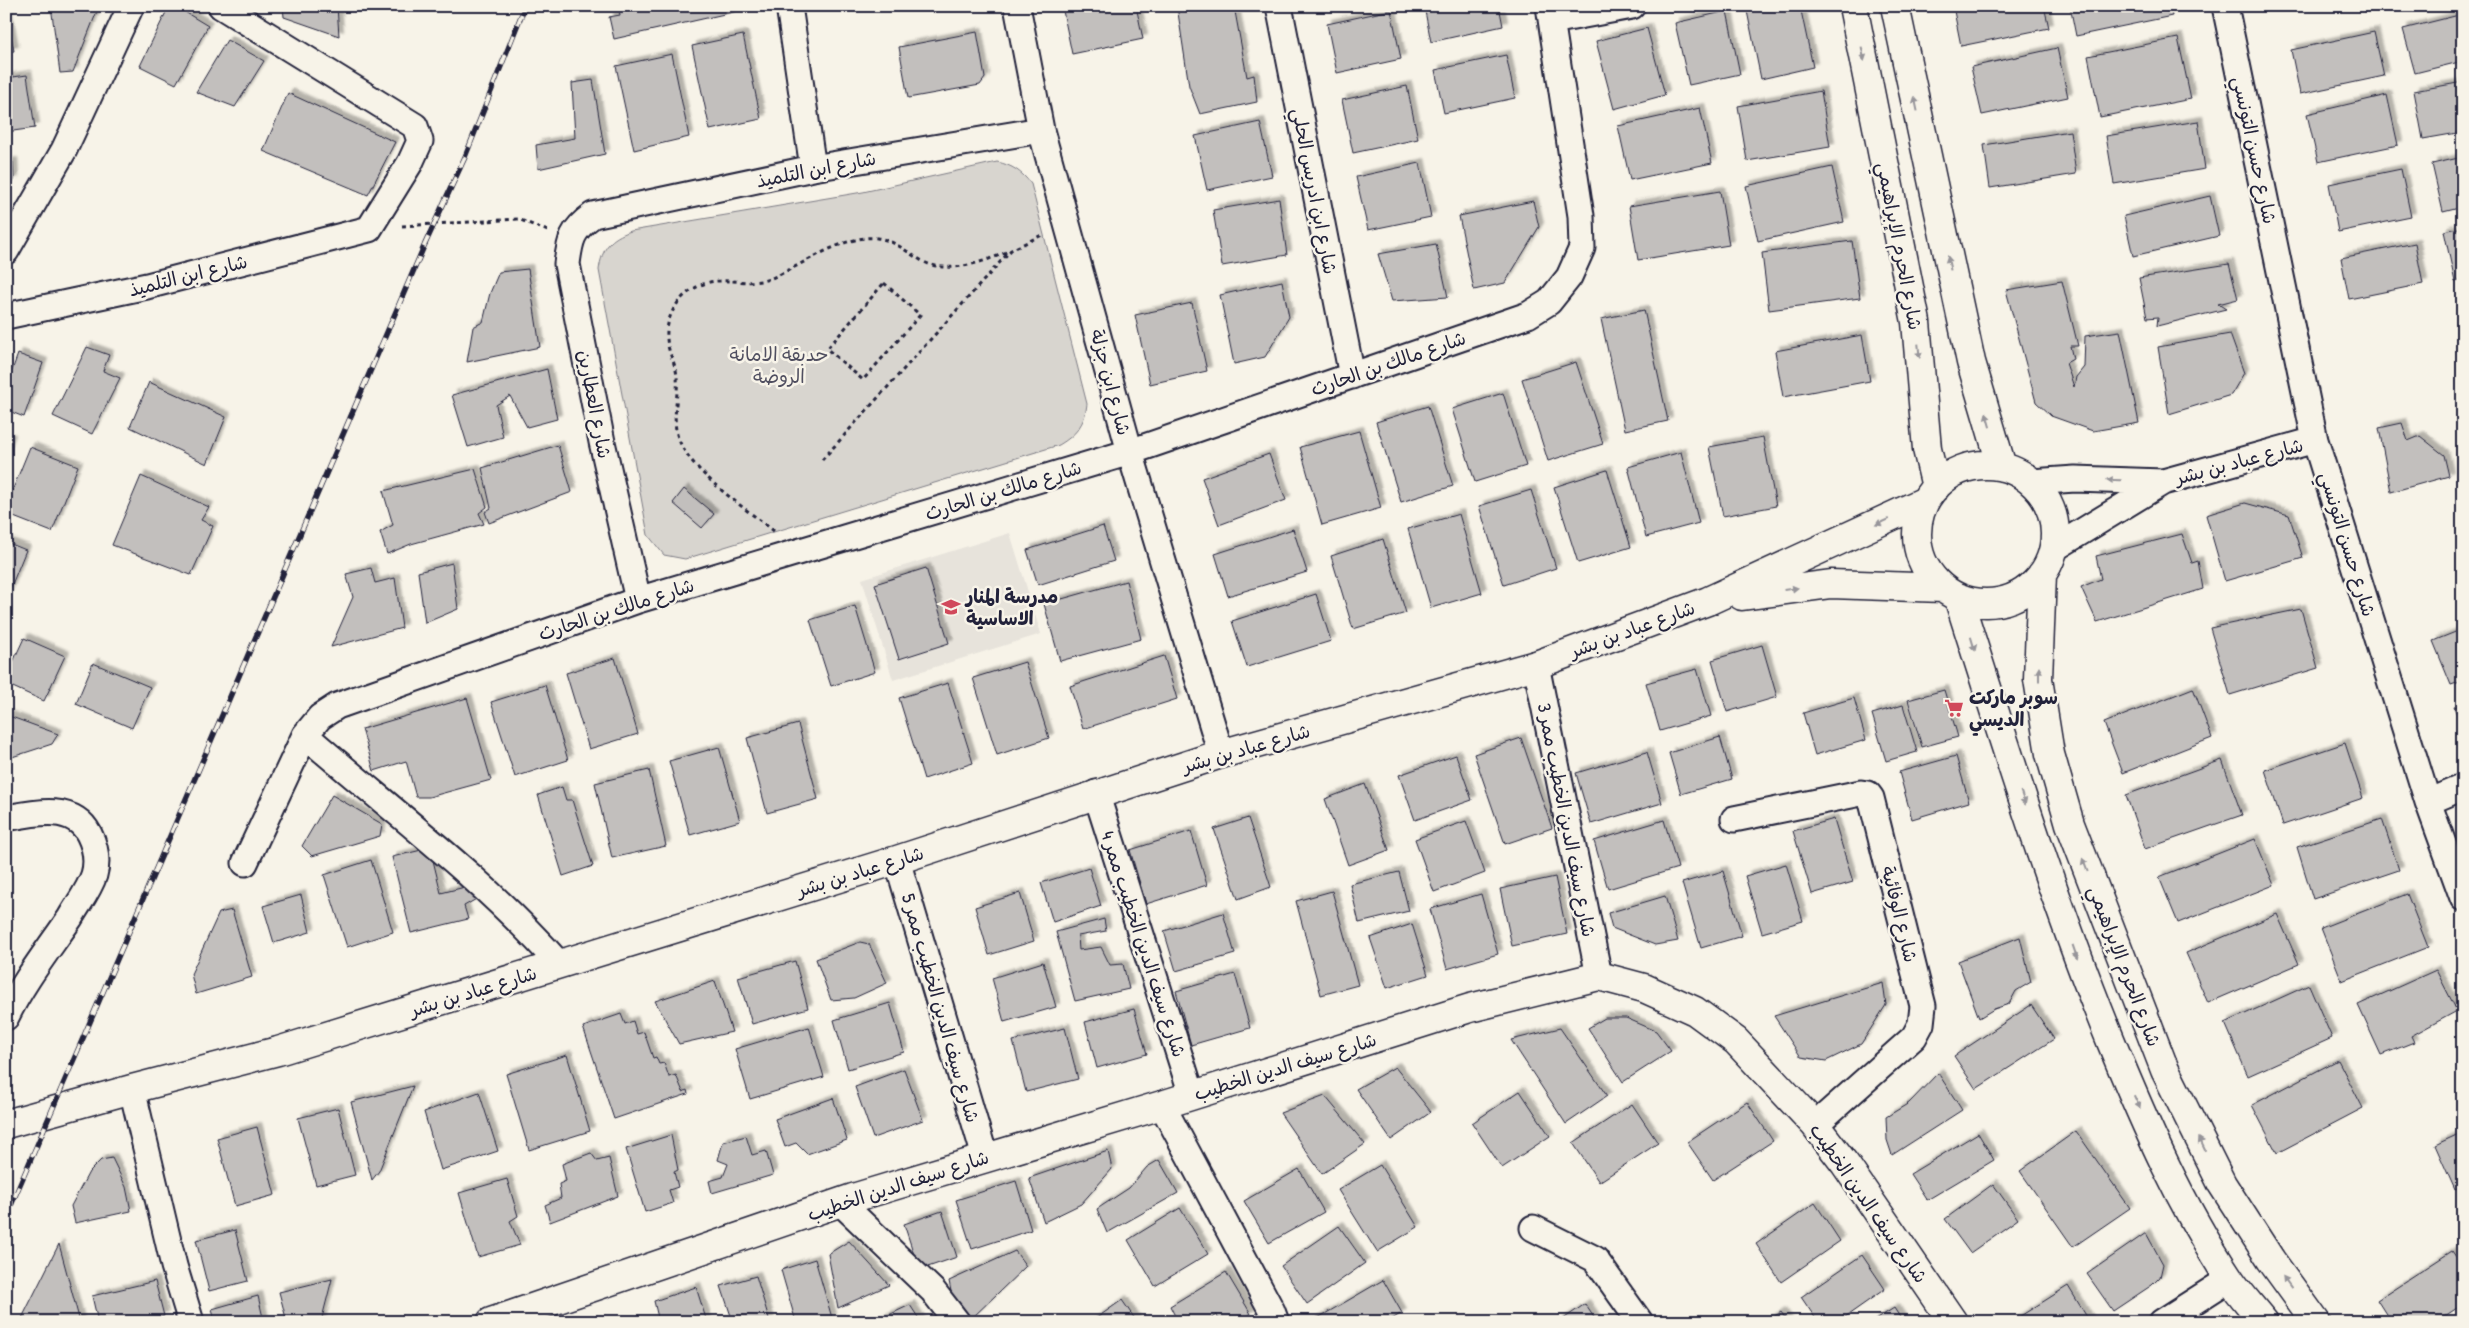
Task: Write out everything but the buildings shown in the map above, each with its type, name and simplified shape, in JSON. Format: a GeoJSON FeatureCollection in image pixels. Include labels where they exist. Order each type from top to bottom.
{"type":"FeatureCollection","features":[{"type":"Feature","properties":{"kind":"street"},"geometry":{"type":"LineString","coordinates":[[6,251],[64,150],[131,6]]}},
{"type":"Feature","properties":{"kind":"street"},"geometry":{"type":"LineString","coordinates":[[221,6],[415,126],[420,141],[410,163],[369,229]]}},
{"type":"Feature","properties":{"kind":"street"},"geometry":{"type":"LineString","coordinates":[[789,6],[813,168]]}},
{"type":"Feature","properties":{"kind":"street","name":"شارع ابن جزلة"},"geometry":{"type":"LineString","coordinates":[[1017,6],[1041,130],[1130,452],[1221,754]]}},
{"type":"Feature","properties":{"kind":"street","name":"شارع ابن ادريس الحلي"},"geometry":{"type":"LineString","coordinates":[[1279,6],[1352,376]]}},
{"type":"Feature","properties":{"kind":"street"},"geometry":{"type":"LineString","coordinates":[[1550,14],[1632,6]]}},
{"type":"Feature","properties":{"kind":"street","name":"شارع الحرم الإبراهيمي"},"geometry":{"type":"LineString","coordinates":[[1853,6],[1916,322],[1931,494]]}},
{"type":"Feature","properties":{"kind":"street"},"geometry":{"type":"LineString","coordinates":[[1895,6],[1971,362],[2002,467]]}},
{"type":"Feature","properties":{"kind":"street","name":"شارع حسن التونسي"},"geometry":{"type":"LineString","coordinates":[[2225,6],[2315,440],[2428,802],[2463,898]]}},
{"type":"Feature","properties":{"kind":"street","name":"شارع مالك بن الحارث"},"geometry":{"type":"LineString","coordinates":[[245,863],[305,735],[320,717],[350,700],[638,600],[1130,452],[1528,315],[1549,302],[1569,276],[1582,248],[1581,216],[1550,14]]}},
{"type":"Feature","properties":{"kind":"street","name":"شارع ابن التلميذ"},"geometry":{"type":"LineString","coordinates":[[570,240],[579,225],[592,215],[813,168],[1041,130]]}},
{"type":"Feature","properties":{"kind":"street","name":"شارع ابن التلميذ"},"geometry":{"type":"LineString","coordinates":[[6,316],[147,286],[369,229]]}},
{"type":"Feature","properties":{"kind":"street","name":"شارع العطارين"},"geometry":{"type":"LineString","coordinates":[[570,240],[567,264],[602,442],[638,600]]}},
{"type":"Feature","properties":{"kind":"street","name":"شارع عباد بن بشر"},"geometry":{"type":"LineString","coordinates":[[2055,548],[2163,482],[2315,440]]}},
{"type":"Feature","properties":{"kind":"street"},"geometry":{"type":"LineString","coordinates":[[1984,465],[2002,467],[2017,473],[2031,482],[2043,494],[2055,526],[2055,548],[2042,574],[2026,591],[2004,600],[1981,603],[1951,593],[1930,574],[1917,539],[1919,519],[1931,494],[1951,475],[1967,468],[1984,465]]}},
{"type":"Feature","properties":{"kind":"street","name":"شارع عباد بن بشر"},"geometry":{"type":"LineString","coordinates":[[2031,482],[2075,479],[2163,482]]}},
{"type":"Feature","properties":{"kind":"street","name":"شارع عباد بن بشر"},"geometry":{"type":"LineString","coordinates":[[6,1124],[278,1051],[897,860],[1096,793],[1221,754],[1536,665],[1708,602],[1931,494]]}},
{"type":"Feature","properties":{"kind":"street","name":"شارع الحرم الإبراهيمي"},"geometry":{"type":"LineString","coordinates":[[2042,574],[2038,679],[2050,754],[2073,833],[2166,1070],[2222,1184],[2271,1260],[2316,1322]]}},
{"type":"Feature","properties":{"kind":"street","name":"شارع عباد بن بشر"},"geometry":{"type":"LineString","coordinates":[[1708,602],[1831,584],[1951,593]]}},
{"type":"Feature","properties":{"kind":"street","name":"شارع الحرم الإبراهيمي"},"geometry":{"type":"LineString","coordinates":[[1951,593],[2080,966],[2129,1084],[2177,1188],[2229,1279],[2264,1322]]}},
{"type":"Feature","properties":{"kind":"street","name":"شارع سيف الدين الخطيب ممر 3"},"geometry":{"type":"LineString","coordinates":[[1536,665],[1599,976]]}},
{"type":"Feature","properties":{"kind":"street"},"geometry":{"type":"LineString","coordinates":[[305,735],[486,888],[523,923],[559,964]]}},
{"type":"Feature","properties":{"kind":"street"},"geometry":{"type":"LineString","coordinates":[[2428,802],[2463,787]]}},
{"type":"Feature","properties":{"kind":"street","name":"شارع سيف الدين الخطيب ممر 4"},"geometry":{"type":"LineString","coordinates":[[1096,793],[1192,1095]]}},
{"type":"Feature","properties":{"kind":"street","name":"شارع الوفائية"},"geometry":{"type":"LineString","coordinates":[[1734,819],[1862,793],[1868,794],[1870,798],[1923,1006],[1921,1024],[1914,1037],[1815,1125]]}},
{"type":"Feature","properties":{"kind":"street"},"geometry":{"type":"LineString","coordinates":[[6,818],[57,811],[74,819],[86,828],[93,842],[96,857],[94,874],[82,898],[6,1017]]}},
{"type":"Feature","properties":{"kind":"street","name":"شارع سيف الدين الخطيب ممر 5"},"geometry":{"type":"LineString","coordinates":[[897,860],[985,1157]]}},
{"type":"Feature","properties":{"kind":"street","name":"شارع سيف الدين الخطيب"},"geometry":{"type":"LineString","coordinates":[[491,1322],[840,1202],[1162,1105],[1470,1008],[1599,976],[1644,988],[1695,1011],[1736,1041],[1815,1125],[1845,1164],[1953,1322]]}},
{"type":"Feature","properties":{"kind":"street"},"geometry":{"type":"LineString","coordinates":[[132,1089],[174,1266],[191,1322]]}},
{"type":"Feature","properties":{"kind":"street"},"geometry":{"type":"LineString","coordinates":[[1162,1105],[1272,1311],[1276,1322]]}},
{"type":"Feature","properties":{"kind":"street"},"geometry":{"type":"LineString","coordinates":[[840,1202],[933,1291],[958,1322]]}},
{"type":"Feature","properties":{"kind":"street"},"geometry":{"type":"LineString","coordinates":[[1533,1228],[1596,1259],[1640,1322]]}},
{"type":"Feature","properties":{"kind":"street"},"geometry":{"type":"LineString","coordinates":[[2162,1322],[2229,1279]]}},
{"type":"Feature","properties":{"kind":"path"},"geometry":{"type":"LineString","coordinates":[[369,229],[518,219],[570,240]]}},
{"type":"Feature","properties":{"kind":"path"},"geometry":{"type":"LineString","coordinates":[[774,531],[691,461],[676,431],[675,414],[678,378],[667,338],[668,321],[675,306],[687,292],[703,284],[718,281],[753,283],[771,278],[812,257],[855,241],[877,238],[901,248],[925,263],[943,267],[979,262],[1045,234]]}},
{"type":"Feature","properties":{"kind":"path"},"geometry":{"type":"LineString","coordinates":[[822,460],[1011,250]]}},
{"type":"Feature","properties":{"kind":"path"},"geometry":{"type":"LineString","coordinates":[[884,283],[920,314],[863,380],[827,349],[884,283]]}},
{"type":"Feature","properties":{"kind":"shaded area","name":"مدرسة المنار الاساسية"},"geometry":{"type":"Polygon","coordinates":[[[1010,533],[1041,634],[893,680],[862,579],[1010,533]]]}},
{"type":"Feature","properties":{"kind":"green space","name":"حدبقة الامانة الروضة"},"geometry":{"type":"Polygon","coordinates":[[[997,162],[1016,170],[1031,184],[1087,404],[1082,423],[1075,433],[1059,445],[685,559],[664,555],[648,535],[599,270],[602,256],[608,245],[618,237],[631,231],[863,192],[997,162]]]}},
{"type":"Feature","properties":{"kind":"railway"},"geometry":{"type":"LineString","coordinates":[[6,1217],[425,244],[465,157],[525,6]]}},
{"type":"Feature","properties":{"kind":"place","name":"مدرسة المنار الاساسية"},"geometry":{"type":"Point","coordinates":[951,607]}},
{"type":"Feature","properties":{"kind":"place","name":"سوبر ماركت الديسي"},"geometry":{"type":"Point","coordinates":[1954,708]}}]}
